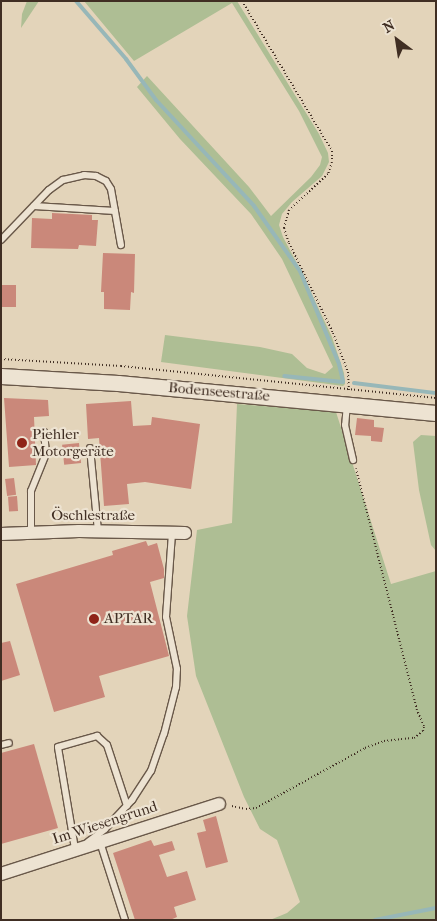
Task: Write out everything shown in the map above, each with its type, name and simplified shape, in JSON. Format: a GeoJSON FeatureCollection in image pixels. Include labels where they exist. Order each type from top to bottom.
{"type":"FeatureCollection","features":[{"type":"Feature","properties":{"kind":"street","name":"Bodenseestraße"},"geometry":{"type":"LineString","coordinates":[[1,376],[118,383],[436,413]]}},
{"type":"Feature","properties":{"kind":"street","name":"Öschlestraße"},"geometry":{"type":"LineString","coordinates":[[1,534],[98,531],[178,533]]}},
{"type":"Feature","properties":{"kind":"street","name":"Im Wiesengrund"},"geometry":{"type":"LineString","coordinates":[[1,874],[220,804]]}},
{"type":"Feature","properties":{"kind":"lane"},"geometry":{"type":"LineString","coordinates":[[1,240],[49,190],[63,180],[73,176],[84,175],[96,176],[106,181],[111,189],[121,245]]}},
{"type":"Feature","properties":{"kind":"lane"},"geometry":{"type":"LineString","coordinates":[[34,206],[115,211]]}},
{"type":"Feature","properties":{"kind":"lane"},"geometry":{"type":"LineString","coordinates":[[347,404],[345,425],[353,460]]}},
{"type":"Feature","properties":{"kind":"lane"},"geometry":{"type":"LineString","coordinates":[[31,533],[31,491],[46,454],[44,432]]}},
{"type":"Feature","properties":{"kind":"lane"},"geometry":{"type":"LineString","coordinates":[[90,448],[98,531]]}},
{"type":"Feature","properties":{"kind":"lane"},"geometry":{"type":"LineString","coordinates":[[126,806],[107,744],[97,736],[58,747],[75,849],[91,840],[126,806],[151,771],[159,750],[176,687],[175,654],[166,617],[178,533]]}},
{"type":"Feature","properties":{"kind":"lane"},"geometry":{"type":"LineString","coordinates":[[1,745],[9,743]]}},
{"type":"Feature","properties":{"kind":"lane"},"geometry":{"type":"LineString","coordinates":[[100,842],[125,920]]}},
{"type":"Feature","properties":{"kind":"path"},"geometry":{"type":"LineString","coordinates":[[242,1],[332,151],[332,162],[328,174],[289,210],[284,228],[289,243],[333,333],[348,372],[349,389]]}},
{"type":"Feature","properties":{"kind":"path"},"geometry":{"type":"LineString","coordinates":[[1,359],[121,366],[436,398]]}},
{"type":"Feature","properties":{"kind":"path"},"geometry":{"type":"LineString","coordinates":[[220,804],[246,809],[256,808],[366,748],[384,741],[414,738],[423,731],[424,726],[417,710],[353,460]]}},
{"type":"Feature","properties":{"kind":"green space"},"geometry":{"type":"Polygon","coordinates":[[[27,1],[39,1],[21,28],[22,14],[27,1]]]}},
{"type":"Feature","properties":{"kind":"green space"},"geometry":{"type":"Polygon","coordinates":[[[84,1],[237,1],[319,134],[328,153],[329,162],[322,176],[292,202],[282,214],[279,225],[283,237],[332,337],[344,373],[345,384],[343,386],[161,362],[165,335],[260,347],[292,354],[307,368],[325,374],[333,367],[282,259],[251,214],[180,139],[137,87],[147,76],[249,187],[271,216],[311,177],[320,165],[322,157],[299,111],[232,3],[134,61],[84,1]]]}},
{"type":"Feature","properties":{"kind":"green space"},"geometry":{"type":"Polygon","coordinates":[[[237,404],[336,412],[391,584],[436,571],[436,920],[270,920],[287,913],[300,902],[277,840],[260,829],[244,797],[196,676],[187,616],[197,530],[232,523],[237,404]]]}},
{"type":"Feature","properties":{"kind":"green space"},"geometry":{"type":"Polygon","coordinates":[[[421,435],[436,436],[436,551],[431,545],[419,490],[413,442],[421,435]]]}},
{"type":"Feature","properties":{"kind":"building"},"geometry":{"type":"Polygon","coordinates":[[[52,213],[92,215],[92,220],[98,220],[96,246],[79,245],[78,249],[31,248],[32,218],[52,219],[52,213]]]}},
{"type":"Feature","properties":{"kind":"building"},"geometry":{"type":"Polygon","coordinates":[[[103,253],[135,254],[134,293],[131,292],[130,310],[104,309],[104,292],[101,292],[103,253]]]}},
{"type":"Feature","properties":{"kind":"building"},"geometry":{"type":"Polygon","coordinates":[[[1,285],[16,285],[16,307],[1,307],[1,285]]]}},
{"type":"Feature","properties":{"kind":"building","name":"Piehler Motorgeräte"},"geometry":{"type":"Polygon","coordinates":[[[4,398],[48,400],[49,416],[34,417],[36,465],[9,467],[4,398]]]}},
{"type":"Feature","properties":{"kind":"building"},"geometry":{"type":"Polygon","coordinates":[[[131,401],[133,426],[151,425],[152,417],[200,424],[191,489],[145,482],[127,484],[129,504],[104,506],[99,438],[88,439],[86,404],[131,401]]]}},
{"type":"Feature","properties":{"kind":"building"},"geometry":{"type":"Polygon","coordinates":[[[357,418],[374,420],[374,427],[384,428],[382,442],[371,441],[371,436],[355,435],[357,418]]]}},
{"type":"Feature","properties":{"kind":"building"},"geometry":{"type":"Polygon","coordinates":[[[79,443],[81,463],[64,465],[62,445],[79,443]]]}},
{"type":"Feature","properties":{"kind":"building"},"geometry":{"type":"Polygon","coordinates":[[[14,478],[16,495],[7,496],[5,479],[14,478]]]}},
{"type":"Feature","properties":{"kind":"building"},"geometry":{"type":"Polygon","coordinates":[[[17,496],[18,511],[9,512],[8,497],[17,496]]]}},
{"type":"Feature","properties":{"kind":"building","name":"APTAR"},"geometry":{"type":"Polygon","coordinates":[[[146,541],[148,546],[157,543],[164,569],[164,578],[150,582],[169,656],[99,676],[105,697],[54,712],[16,584],[113,555],[112,551],[146,541]]]}},
{"type":"Feature","properties":{"kind":"building"},"geometry":{"type":"Polygon","coordinates":[[[10,641],[20,675],[1,681],[1,643],[10,641]]]}},
{"type":"Feature","properties":{"kind":"building"},"geometry":{"type":"Polygon","coordinates":[[[34,744],[58,828],[1,844],[1,753],[34,744]]]}},
{"type":"Feature","properties":{"kind":"building"},"geometry":{"type":"Polygon","coordinates":[[[216,816],[228,862],[206,868],[197,833],[206,831],[203,820],[216,816]]]}},
{"type":"Feature","properties":{"kind":"building"},"geometry":{"type":"Polygon","coordinates":[[[151,840],[154,846],[172,841],[175,850],[159,855],[167,877],[187,871],[196,900],[174,907],[177,917],[170,920],[135,920],[113,853],[151,840]]]}},
{"type":"Feature","properties":{"kind":"waterway"},"geometry":{"type":"LineString","coordinates":[[76,1],[126,59],[156,100],[254,206],[300,271],[339,364],[343,382],[284,376]]}},
{"type":"Feature","properties":{"kind":"waterway"},"geometry":{"type":"LineString","coordinates":[[354,383],[436,393]]}},
{"type":"Feature","properties":{"kind":"waterway"},"geometry":{"type":"LineString","coordinates":[[375,920],[436,908]]}},
{"type":"Feature","properties":{"kind":"place","name":"Piehler Motorgeräte"},"geometry":{"type":"Point","coordinates":[22,443]}},
{"type":"Feature","properties":{"kind":"place","name":"APTAR"},"geometry":{"type":"Point","coordinates":[94,619]}}]}
